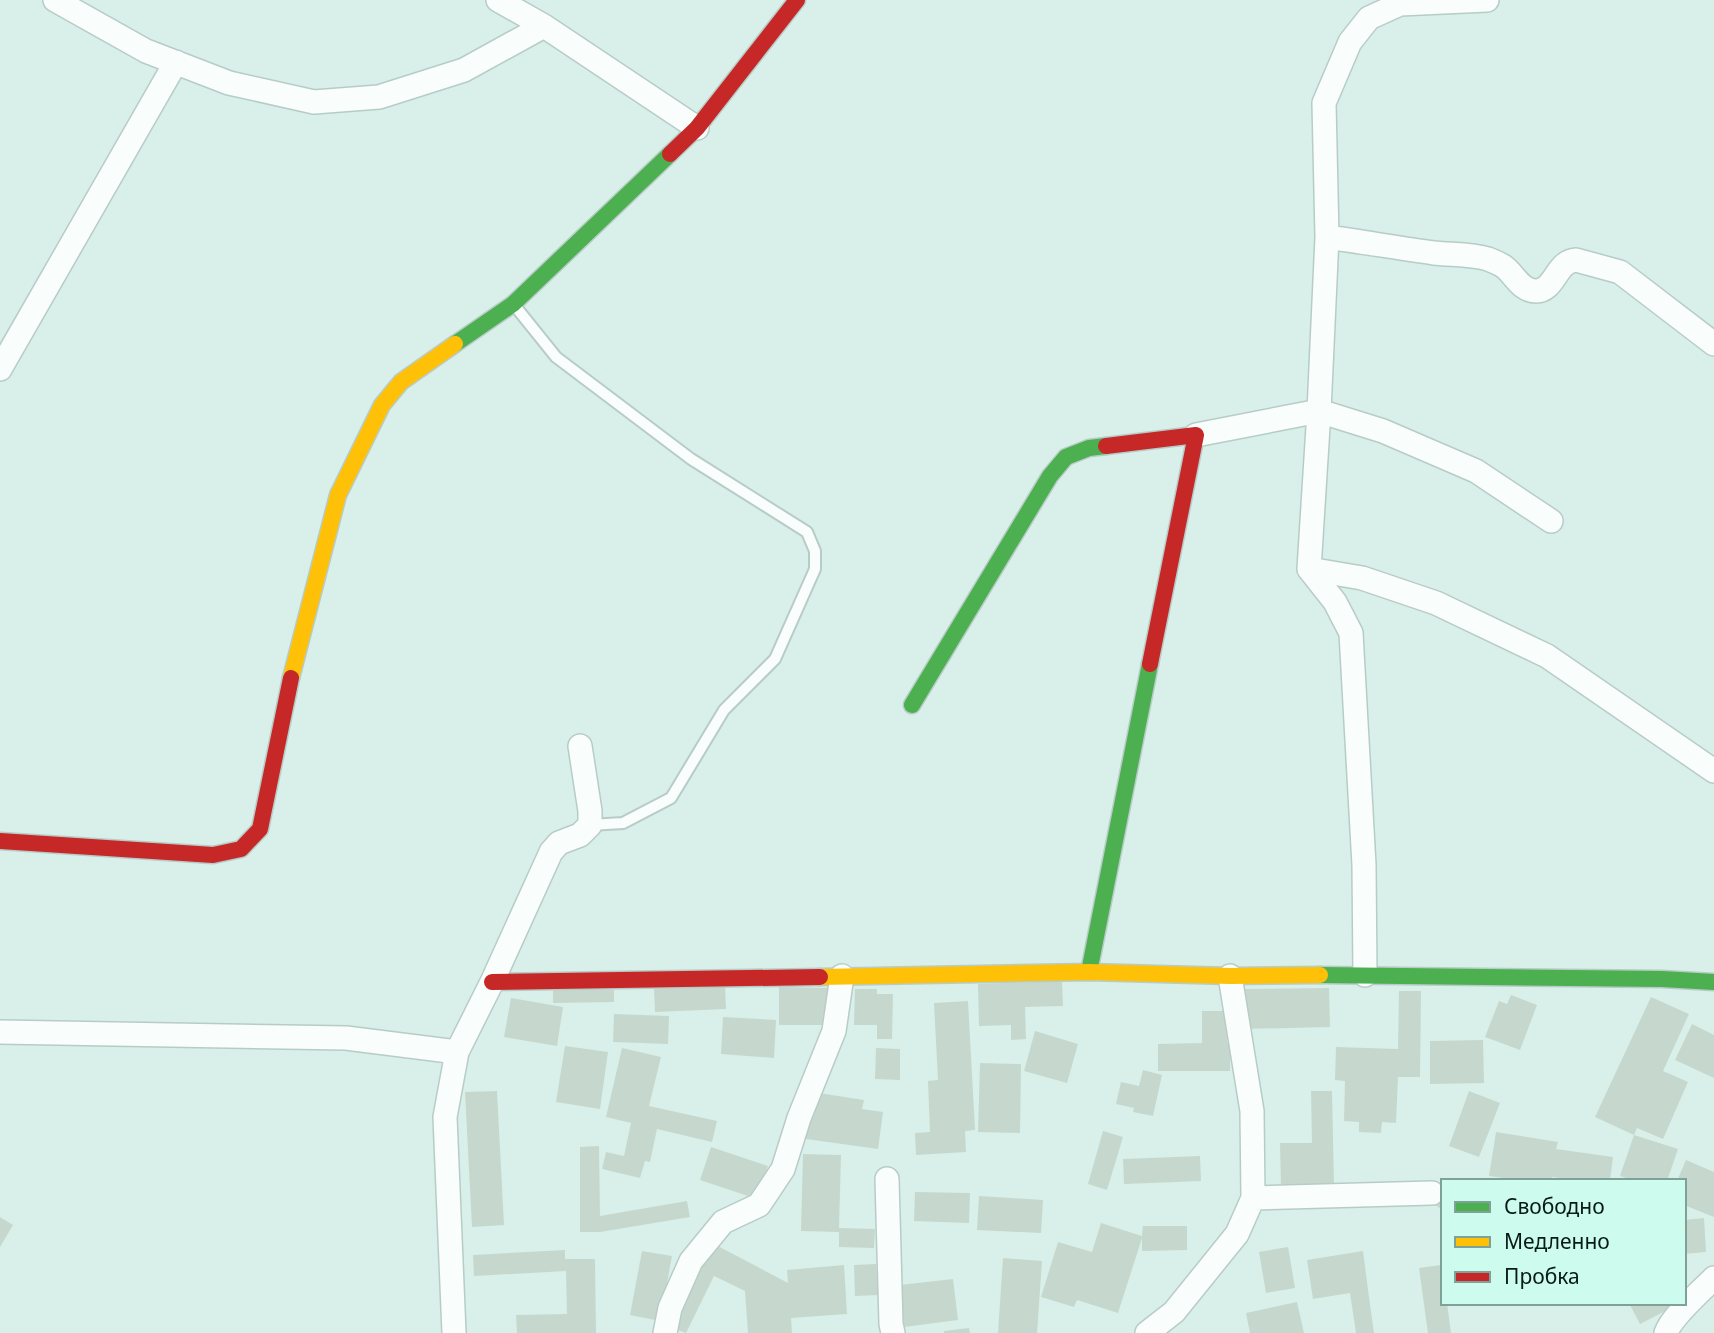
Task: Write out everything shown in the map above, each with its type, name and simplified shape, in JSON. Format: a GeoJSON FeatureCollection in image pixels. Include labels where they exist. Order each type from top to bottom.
{"type":"FeatureCollection","features":[{"type":"Feature","properties":{"kind":"street"},"geometry":{"type":"LineString","coordinates":[[55,0],[146,51],[229,83],[314,102],[380,97],[464,70],[544,26]]}},
{"type":"Feature","properties":{"kind":"street"},"geometry":{"type":"LineString","coordinates":[[498,0],[544,26],[697,128]]}},
{"type":"Feature","properties":{"kind":"street"},"geometry":{"type":"LineString","coordinates":[[0,841],[213,855],[241,849],[260,829],[293,665],[338,495],[382,405],[401,382],[513,304],[697,128],[797,0]]}},
{"type":"Feature","properties":{"kind":"street"},"geometry":{"type":"LineString","coordinates":[[1365,975],[1364,865],[1351,633],[1335,601],[1309,569],[1327,237],[1324,103],[1350,42],[1370,18],[1401,4],[1487,0]]}},
{"type":"Feature","properties":{"kind":"street"},"geometry":{"type":"LineString","coordinates":[[0,369],[176,62]]}},
{"type":"Feature","properties":{"kind":"street"},"geometry":{"type":"LineString","coordinates":[[1327,237],[1492,260],[1504,267],[1522,287],[1529,290],[1542,290],[1548,286],[1569,260],[1620,272],[1714,344]]}},
{"type":"Feature","properties":{"kind":"street"},"geometry":{"type":"LineString","coordinates":[[912,705],[1050,476],[1066,457],[1089,448],[1196,435],[1319,411],[1382,431],[1476,471],[1551,521]]}},
{"type":"Feature","properties":{"kind":"street"},"geometry":{"type":"LineString","coordinates":[[1089,972],[1196,435]]}},
{"type":"Feature","properties":{"kind":"street"},"geometry":{"type":"LineString","coordinates":[[1309,569],[1362,579],[1436,603],[1547,656],[1714,771]]}},
{"type":"Feature","properties":{"kind":"street"},"geometry":{"type":"LineString","coordinates":[[454,1333],[445,1117],[457,1052],[551,852],[559,843],[580,835],[590,825],[580,746]]}},
{"type":"Feature","properties":{"kind":"street"},"geometry":{"type":"LineString","coordinates":[[492,982],[1089,972],[1662,978],[1714,982]]}},
{"type":"Feature","properties":{"kind":"street"},"geometry":{"type":"LineString","coordinates":[[1147,1333],[1174,1312],[1237,1234],[1252,1198],[1252,1111],[1230,975]]}},
{"type":"Feature","properties":{"kind":"street"},"geometry":{"type":"LineString","coordinates":[[665,1333],[670,1308],[691,1261],[723,1222],[760,1205],[783,1169],[799,1118],[834,1031],[842,976]]}},
{"type":"Feature","properties":{"kind":"street"},"geometry":{"type":"LineString","coordinates":[[0,1032],[346,1038],[457,1052]]}},
{"type":"Feature","properties":{"kind":"street"},"geometry":{"type":"LineString","coordinates":[[887,1179],[893,1333]]}},
{"type":"Feature","properties":{"kind":"street"},"geometry":{"type":"LineString","coordinates":[[1252,1198],[1432,1193]]}},
{"type":"Feature","properties":{"kind":"street"},"geometry":{"type":"LineString","coordinates":[[1666,1333],[1688,1304],[1714,1278]]}},
{"type":"Feature","properties":{"kind":"lane"},"geometry":{"type":"LineString","coordinates":[[513,304],[556,357],[691,459],[807,532],[815,551],[815,569],[775,659],[724,710],[671,798],[623,823],[590,825]]}},
{"type":"Feature","properties":{"kind":"building"},"geometry":{"type":"Polygon","coordinates":[[[1062,981],[1063,1006],[1025,1007],[1026,1039],[1011,1040],[1011,1025],[979,1026],[978,984],[1062,981]]]}},
{"type":"Feature","properties":{"kind":"building"},"geometry":{"type":"Polygon","coordinates":[[[725,986],[726,1009],[655,1012],[654,989],[725,986]]]}},
{"type":"Feature","properties":{"kind":"building"},"geometry":{"type":"Polygon","coordinates":[[[779,987],[831,988],[831,1025],[779,1025],[779,987]]]}},
{"type":"Feature","properties":{"kind":"building"},"geometry":{"type":"Polygon","coordinates":[[[1329,988],[1330,1027],[1243,1029],[1242,989],[1329,988]]]}},
{"type":"Feature","properties":{"kind":"building"},"geometry":{"type":"Polygon","coordinates":[[[855,989],[877,989],[877,994],[893,994],[892,1039],[877,1039],[877,1025],[854,1025],[855,989]]]}},
{"type":"Feature","properties":{"kind":"building"},"geometry":{"type":"Polygon","coordinates":[[[553,990],[614,990],[614,1002],[553,1003],[553,990]]]}},
{"type":"Feature","properties":{"kind":"building"},"geometry":{"type":"Polygon","coordinates":[[[1399,991],[1421,991],[1420,1077],[1398,1077],[1396,1123],[1382,1122],[1381,1133],[1359,1132],[1359,1122],[1344,1121],[1345,1081],[1335,1080],[1336,1047],[1398,1049],[1399,991]]]}},
{"type":"Feature","properties":{"kind":"building"},"geometry":{"type":"Polygon","coordinates":[[[1511,995],[1537,1005],[1520,1050],[1485,1037],[1499,1001],[1507,1004],[1511,995]]]}},
{"type":"Feature","properties":{"kind":"building"},"geometry":{"type":"Polygon","coordinates":[[[1651,997],[1689,1014],[1663,1071],[1688,1082],[1663,1139],[1637,1128],[1634,1135],[1595,1117],[1651,997]]]}},
{"type":"Feature","properties":{"kind":"building"},"geometry":{"type":"Polygon","coordinates":[[[511,998],[563,1007],[557,1046],[504,1037],[511,998]]]}},
{"type":"Feature","properties":{"kind":"building"},"geometry":{"type":"Polygon","coordinates":[[[968,1001],[975,1130],[965,1131],[966,1152],[916,1155],[915,1133],[930,1132],[928,1081],[938,1080],[934,1003],[968,1001]]]}},
{"type":"Feature","properties":{"kind":"building"},"geometry":{"type":"Polygon","coordinates":[[[1202,1011],[1226,1011],[1230,1071],[1158,1071],[1158,1044],[1202,1043],[1202,1011]]]}},
{"type":"Feature","properties":{"kind":"building"},"geometry":{"type":"Polygon","coordinates":[[[614,1014],[669,1016],[668,1044],[613,1042],[614,1014]]]}},
{"type":"Feature","properties":{"kind":"building"},"geometry":{"type":"Polygon","coordinates":[[[723,1017],[776,1020],[774,1058],[721,1054],[723,1017]]]}},
{"type":"Feature","properties":{"kind":"building"},"geometry":{"type":"Polygon","coordinates":[[[1692,1024],[1714,1035],[1714,1078],[1675,1060],[1692,1024]]]}},
{"type":"Feature","properties":{"kind":"building"},"geometry":{"type":"Polygon","coordinates":[[[1035,1031],[1078,1044],[1067,1083],[1024,1071],[1035,1031]]]}},
{"type":"Feature","properties":{"kind":"building"},"geometry":{"type":"Polygon","coordinates":[[[1483,1040],[1484,1083],[1430,1084],[1430,1041],[1483,1040]]]}},
{"type":"Feature","properties":{"kind":"building"},"geometry":{"type":"Polygon","coordinates":[[[565,1046],[608,1052],[600,1109],[556,1102],[565,1046]]]}},
{"type":"Feature","properties":{"kind":"building"},"geometry":{"type":"Polygon","coordinates":[[[622,1048],[661,1057],[649,1106],[717,1121],[712,1142],[657,1129],[650,1162],[645,1161],[640,1178],[602,1169],[606,1152],[624,1156],[631,1123],[606,1117],[622,1048]]]}},
{"type":"Feature","properties":{"kind":"building"},"geometry":{"type":"Polygon","coordinates":[[[876,1048],[900,1049],[900,1080],[875,1079],[876,1048]]]}},
{"type":"Feature","properties":{"kind":"building"},"geometry":{"type":"Polygon","coordinates":[[[980,1063],[1021,1064],[1020,1133],[978,1132],[980,1063]]]}},
{"type":"Feature","properties":{"kind":"building"},"geometry":{"type":"Polygon","coordinates":[[[1143,1070],[1162,1075],[1153,1116],[1133,1112],[1134,1108],[1116,1104],[1121,1082],[1139,1086],[1143,1070]]]}},
{"type":"Feature","properties":{"kind":"building"},"geometry":{"type":"Polygon","coordinates":[[[497,1091],[504,1225],[472,1227],[465,1092],[497,1091]]]}},
{"type":"Feature","properties":{"kind":"building"},"geometry":{"type":"Polygon","coordinates":[[[1311,1091],[1332,1091],[1334,1186],[1281,1187],[1280,1143],[1312,1143],[1311,1091]]]}},
{"type":"Feature","properties":{"kind":"building"},"geometry":{"type":"Polygon","coordinates":[[[1469,1091],[1500,1103],[1479,1157],[1449,1146],[1469,1091]]]}},
{"type":"Feature","properties":{"kind":"building"},"geometry":{"type":"Polygon","coordinates":[[[812,1092],[864,1100],[862,1109],[883,1112],[878,1149],[806,1139],[812,1092]]]}},
{"type":"Feature","properties":{"kind":"building"},"geometry":{"type":"Polygon","coordinates":[[[1103,1131],[1123,1137],[1107,1190],[1088,1184],[1103,1131]]]}},
{"type":"Feature","properties":{"kind":"building"},"geometry":{"type":"Polygon","coordinates":[[[1496,1132],[1558,1142],[1556,1149],[1613,1157],[1610,1179],[1510,1179],[1489,1176],[1496,1132]]]}},
{"type":"Feature","properties":{"kind":"building"},"geometry":{"type":"Polygon","coordinates":[[[1634,1135],[1678,1149],[1668,1179],[1629,1179],[1620,1176],[1634,1135]]]}},
{"type":"Feature","properties":{"kind":"building"},"geometry":{"type":"Polygon","coordinates":[[[599,1146],[600,1216],[687,1201],[690,1217],[600,1232],[580,1232],[580,1147],[599,1146]]]}},
{"type":"Feature","properties":{"kind":"building"},"geometry":{"type":"Polygon","coordinates":[[[711,1147],[768,1166],[757,1199],[700,1180],[711,1147]]]}},
{"type":"Feature","properties":{"kind":"building"},"geometry":{"type":"Polygon","coordinates":[[[803,1154],[841,1155],[839,1228],[875,1229],[874,1248],[839,1247],[839,1232],[801,1231],[803,1154]]]}},
{"type":"Feature","properties":{"kind":"building"},"geometry":{"type":"Polygon","coordinates":[[[1200,1156],[1201,1181],[1124,1184],[1123,1159],[1200,1156]]]}},
{"type":"Feature","properties":{"kind":"building"},"geometry":{"type":"Polygon","coordinates":[[[1686,1160],[1714,1172],[1714,1217],[1686,1206],[1686,1179],[1678,1179],[1686,1160]]]}},
{"type":"Feature","properties":{"kind":"building"},"geometry":{"type":"Polygon","coordinates":[[[915,1192],[970,1193],[969,1223],[914,1221],[915,1192]]]}},
{"type":"Feature","properties":{"kind":"building"},"geometry":{"type":"Polygon","coordinates":[[[979,1196],[1043,1200],[1041,1233],[977,1230],[979,1196]]]}},
{"type":"Feature","properties":{"kind":"building"},"geometry":{"type":"Polygon","coordinates":[[[1441,1197],[1441,1209],[1435,1205],[1441,1197]]]}},
{"type":"Feature","properties":{"kind":"building"},"geometry":{"type":"Polygon","coordinates":[[[0,1217],[13,1225],[0,1247],[0,1217]]]}},
{"type":"Feature","properties":{"kind":"building"},"geometry":{"type":"Polygon","coordinates":[[[1704,1218],[1706,1252],[1686,1254],[1686,1220],[1704,1218]]]}},
{"type":"Feature","properties":{"kind":"building"},"geometry":{"type":"Polygon","coordinates":[[[1101,1223],[1142,1236],[1143,1226],[1187,1226],[1187,1250],[1142,1251],[1142,1238],[1118,1313],[1077,1300],[1074,1307],[1041,1297],[1058,1242],[1092,1252],[1101,1223]]]}},
{"type":"Feature","properties":{"kind":"building"},"geometry":{"type":"Polygon","coordinates":[[[712,1243],[788,1283],[787,1270],[844,1265],[847,1314],[791,1318],[792,1333],[748,1333],[745,1291],[714,1276],[686,1333],[670,1327],[712,1243]]]}},
{"type":"Feature","properties":{"kind":"building"},"geometry":{"type":"Polygon","coordinates":[[[1288,1247],[1295,1288],[1266,1293],[1259,1252],[1288,1247]]]}},
{"type":"Feature","properties":{"kind":"building"},"geometry":{"type":"Polygon","coordinates":[[[565,1250],[565,1259],[595,1259],[596,1333],[517,1333],[516,1315],[567,1314],[566,1271],[474,1276],[473,1255],[565,1250]]]}},
{"type":"Feature","properties":{"kind":"building"},"geometry":{"type":"Polygon","coordinates":[[[642,1251],[672,1256],[660,1321],[630,1315],[642,1251]]]}},
{"type":"Feature","properties":{"kind":"building"},"geometry":{"type":"Polygon","coordinates":[[[1363,1251],[1374,1333],[1356,1333],[1350,1293],[1313,1299],[1307,1260],[1363,1251]]]}},
{"type":"Feature","properties":{"kind":"building"},"geometry":{"type":"Polygon","coordinates":[[[1003,1258],[1042,1261],[1037,1333],[998,1333],[1003,1258]]]}},
{"type":"Feature","properties":{"kind":"building"},"geometry":{"type":"Polygon","coordinates":[[[876,1264],[878,1295],[855,1296],[854,1265],[876,1264]]]}},
{"type":"Feature","properties":{"kind":"building"},"geometry":{"type":"Polygon","coordinates":[[[1441,1265],[1441,1305],[1447,1305],[1451,1333],[1428,1333],[1419,1268],[1441,1265]]]}},
{"type":"Feature","properties":{"kind":"building"},"geometry":{"type":"Polygon","coordinates":[[[953,1279],[958,1320],[904,1327],[900,1285],[953,1279]]]}},
{"type":"Feature","properties":{"kind":"building"},"geometry":{"type":"Polygon","coordinates":[[[1297,1302],[1304,1333],[1250,1333],[1246,1313],[1297,1302]]]}},
{"type":"Feature","properties":{"kind":"building"},"geometry":{"type":"Polygon","coordinates":[[[1630,1305],[1672,1305],[1673,1307],[1640,1324],[1630,1305]]]}},
{"type":"Feature","properties":{"kind":"building"},"geometry":{"type":"Polygon","coordinates":[[[969,1328],[970,1333],[944,1333],[944,1331],[969,1328]]]}},
{"type":"Feature","properties":{"kind":"traffic: fast"},"geometry":{"type":"LineString","coordinates":[[455,344],[513,304],[670,154]]}},
{"type":"Feature","properties":{"kind":"traffic: fast"},"geometry":{"type":"LineString","coordinates":[[912,705],[1050,476],[1066,457],[1089,448],[1106,446]]}},
{"type":"Feature","properties":{"kind":"traffic: fast"},"geometry":{"type":"LineString","coordinates":[[1089,972],[1150,664]]}},
{"type":"Feature","properties":{"kind":"traffic: fast"},"geometry":{"type":"LineString","coordinates":[[1320,975],[1714,982]]}},
{"type":"Feature","properties":{"kind":"traffic: slow"},"geometry":{"type":"LineString","coordinates":[[291,678],[338,495],[382,405],[401,382],[455,344]]}},
{"type":"Feature","properties":{"kind":"traffic: slow"},"geometry":{"type":"LineString","coordinates":[[820,977],[1089,972],[1230,976],[1320,975]]}},
{"type":"Feature","properties":{"kind":"traffic: jam"},"geometry":{"type":"LineString","coordinates":[[670,154],[697,128],[797,0]]}},
{"type":"Feature","properties":{"kind":"traffic: jam"},"geometry":{"type":"LineString","coordinates":[[1106,446],[1196,435],[1150,664]]}},
{"type":"Feature","properties":{"kind":"traffic: jam"},"geometry":{"type":"LineString","coordinates":[[0,841],[213,855],[241,849],[260,829],[291,678]]}},
{"type":"Feature","properties":{"kind":"traffic: jam"},"geometry":{"type":"LineString","coordinates":[[492,982],[820,977]]}}]}
